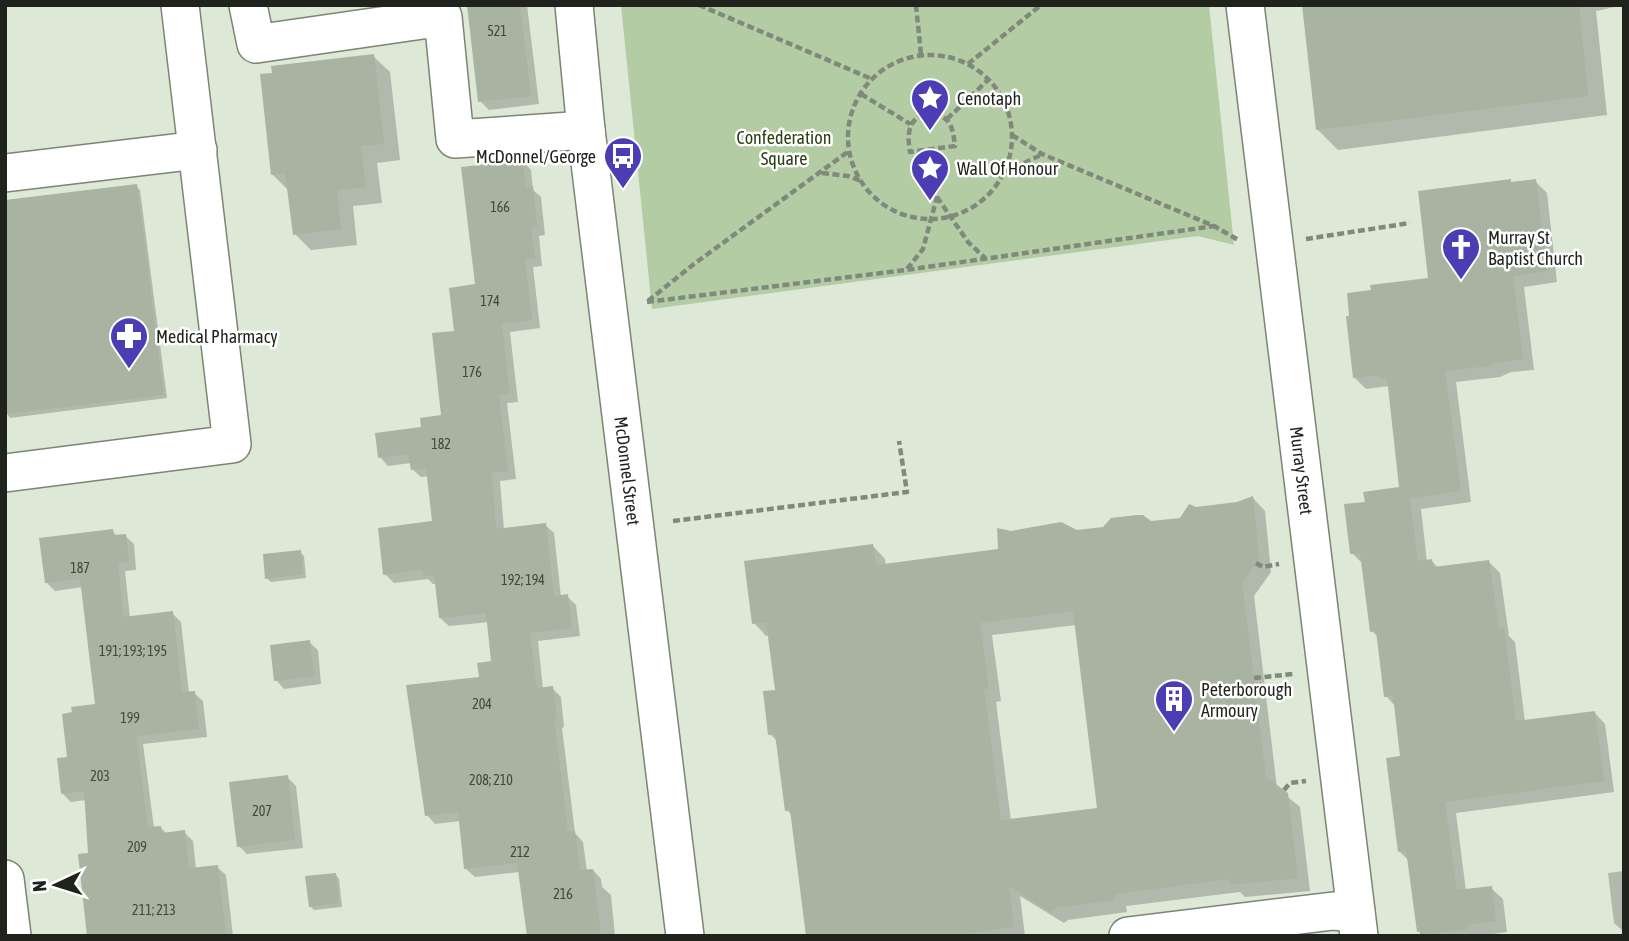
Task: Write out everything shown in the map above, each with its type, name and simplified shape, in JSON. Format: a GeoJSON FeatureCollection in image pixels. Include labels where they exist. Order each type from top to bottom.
{"type":"FeatureCollection","features":[{"type":"Feature","properties":{"kind":"street"},"geometry":{"type":"LineString","coordinates":[[5,473],[232,444],[180,5]]}},
{"type":"Feature","properties":{"kind":"street"},"geometry":{"type":"LineString","coordinates":[[248,5],[256,44],[379,15],[443,17],[455,139],[586,130]]}},
{"type":"Feature","properties":{"kind":"street","name":"McDonnel Street"},"geometry":{"type":"LineString","coordinates":[[574,5],[586,130],[685,936]]}},
{"type":"Feature","properties":{"kind":"street","name":"Murray Street"},"geometry":{"type":"LineString","coordinates":[[1245,5],[1357,924]]}},
{"type":"Feature","properties":{"kind":"street"},"geometry":{"type":"LineString","coordinates":[[5,173],[198,150]]}},
{"type":"Feature","properties":{"kind":"street"},"geometry":{"type":"LineString","coordinates":[[5,879],[12,936]]}},
{"type":"Feature","properties":{"kind":"street"},"geometry":{"type":"LineString","coordinates":[[1128,936],[1333,911],[1357,924]]}},
{"type":"Feature","properties":{"kind":"path"},"geometry":{"type":"LineString","coordinates":[[699,5],[872,79]]}},
{"type":"Feature","properties":{"kind":"path"},"geometry":{"type":"LineString","coordinates":[[916,5],[921,55]]}},
{"type":"Feature","properties":{"kind":"path"},"geometry":{"type":"LineString","coordinates":[[968,64],[1041,5]]}},
{"type":"Feature","properties":{"kind":"path"},"geometry":{"type":"LineString","coordinates":[[921,55],[945,56],[968,64],[989,79],[1009,114],[1012,135],[1011,154],[1004,172],[983,200],[968,210],[930,219],[914,218],[891,209],[871,193],[861,181],[849,151],[849,127],[861,94],[872,79],[895,63],[921,55]]}},
{"type":"Feature","properties":{"kind":"path"},"geometry":{"type":"LineString","coordinates":[[947,119],[989,79]]}},
{"type":"Feature","properties":{"kind":"path"},"geometry":{"type":"LineString","coordinates":[[861,94],[910,124]]}},
{"type":"Feature","properties":{"kind":"path"},"geometry":{"type":"LineString","coordinates":[[940,115],[947,119],[951,126],[954,146],[910,152],[910,124],[918,116],[940,115]]}},
{"type":"Feature","properties":{"kind":"path"},"geometry":{"type":"LineString","coordinates":[[1012,135],[1042,154],[1275,253],[1410,223]]}},
{"type":"Feature","properties":{"kind":"path"},"geometry":{"type":"LineString","coordinates":[[906,270],[923,249],[929,234],[930,219],[937,197],[933,149]]}},
{"type":"Feature","properties":{"kind":"path"},"geometry":{"type":"LineString","coordinates":[[849,151],[694,264],[647,302],[906,270],[1214,226]]}},
{"type":"Feature","properties":{"kind":"path"},"geometry":{"type":"LineString","coordinates":[[1004,172],[1042,154]]}},
{"type":"Feature","properties":{"kind":"path"},"geometry":{"type":"LineString","coordinates":[[821,173],[848,176],[861,181]]}},
{"type":"Feature","properties":{"kind":"path"},"geometry":{"type":"LineString","coordinates":[[937,197],[968,242],[986,258]]}},
{"type":"Feature","properties":{"kind":"path"},"geometry":{"type":"LineString","coordinates":[[673,521],[907,492],[900,441]]}},
{"type":"Feature","properties":{"kind":"path"},"geometry":{"type":"LineString","coordinates":[[1256,563],[1263,567],[1290,563]]}},
{"type":"Feature","properties":{"kind":"path"},"geometry":{"type":"LineString","coordinates":[[1254,678],[1304,672]]}},
{"type":"Feature","properties":{"kind":"path"},"geometry":{"type":"LineString","coordinates":[[1284,790],[1290,783],[1317,780]]}},
{"type":"Feature","properties":{"kind":"green space","name":"Confederation Square"},"geometry":{"type":"Polygon","coordinates":[[[621,5],[1209,5],[1234,245],[1198,236],[652,309],[621,5]]]}},
{"type":"Feature","properties":{"kind":"building"},"geometry":{"type":"Polygon","coordinates":[[[467,5],[520,5],[531,96],[478,102],[467,5]]]}},
{"type":"Feature","properties":{"kind":"building"},"geometry":{"type":"Polygon","coordinates":[[[1302,5],[1579,5],[1588,96],[1316,130],[1302,5]]]}},
{"type":"Feature","properties":{"kind":"building"},"geometry":{"type":"Polygon","coordinates":[[[374,54],[384,144],[361,146],[366,187],[337,190],[341,229],[293,235],[285,173],[271,175],[260,74],[272,73],[271,66],[374,54]]]}},
{"type":"Feature","properties":{"kind":"building"},"geometry":{"type":"Polygon","coordinates":[[[523,160],[526,187],[533,186],[537,227],[531,228],[535,258],[525,259],[532,320],[502,324],[510,394],[499,395],[508,471],[492,473],[496,529],[546,523],[554,596],[568,594],[572,628],[530,633],[537,688],[553,686],[557,719],[554,719],[568,832],[575,831],[580,870],[593,869],[601,936],[527,936],[517,863],[464,869],[458,812],[425,816],[406,685],[479,677],[477,663],[491,661],[486,613],[439,618],[434,575],[423,576],[422,570],[383,575],[378,528],[432,521],[426,468],[411,470],[408,454],[378,458],[375,433],[421,427],[420,418],[441,415],[432,333],[454,331],[449,288],[475,284],[461,167],[523,160]]]}},
{"type":"Feature","properties":{"kind":"building"},"geometry":{"type":"Polygon","coordinates":[[[1511,179],[1511,182],[1536,179],[1547,271],[1513,276],[1523,359],[1445,371],[1461,491],[1410,498],[1418,561],[1432,559],[1433,567],[1489,560],[1499,629],[1504,628],[1516,721],[1595,711],[1604,781],[1445,802],[1457,890],[1492,886],[1496,921],[1468,925],[1468,929],[1420,935],[1420,931],[1417,932],[1406,850],[1398,852],[1386,758],[1400,756],[1393,696],[1384,697],[1376,631],[1370,632],[1360,553],[1350,554],[1344,504],[1365,502],[1363,492],[1399,487],[1387,378],[1380,379],[1379,375],[1353,378],[1346,316],[1349,316],[1347,293],[1371,290],[1370,285],[1428,278],[1418,191],[1511,179]]]}},
{"type":"Feature","properties":{"kind":"building"},"geometry":{"type":"Polygon","coordinates":[[[137,184],[164,395],[5,414],[5,200],[137,184]]]}},
{"type":"Feature","properties":{"kind":"building"},"geometry":{"type":"Polygon","coordinates":[[[1253,496],[1259,559],[1242,583],[1266,777],[1288,793],[1298,878],[1231,885],[1230,879],[1114,894],[1115,900],[1055,908],[1050,912],[1009,886],[1014,927],[947,936],[806,936],[790,810],[785,811],[775,734],[768,735],[763,691],[775,690],[766,622],[752,624],[744,561],[873,544],[876,565],[998,549],[997,528],[1011,531],[1061,522],[1077,530],[1103,527],[1111,518],[1143,515],[1151,521],[1180,518],[1189,504],[1196,507],[1237,502],[1253,496]],[[1073,611],[980,623],[989,689],[984,689],[1001,820],[1097,808],[1073,611]]]}},
{"type":"Feature","properties":{"kind":"building"},"geometry":{"type":"Polygon","coordinates":[[[113,529],[114,535],[126,534],[129,561],[118,563],[123,617],[173,611],[182,692],[195,691],[199,729],[136,736],[148,827],[161,826],[162,833],[185,830],[189,868],[218,865],[226,936],[87,936],[78,854],[88,853],[84,791],[61,794],[57,758],[67,757],[62,714],[72,712],[71,707],[95,704],[80,579],[45,583],[39,538],[113,529]]]}},
{"type":"Feature","properties":{"kind":"building"},"geometry":{"type":"Polygon","coordinates":[[[301,550],[303,574],[265,579],[263,554],[301,550]]]}},
{"type":"Feature","properties":{"kind":"building"},"geometry":{"type":"Polygon","coordinates":[[[310,640],[314,676],[274,681],[270,645],[310,640]]]}},
{"type":"Feature","properties":{"kind":"building"},"geometry":{"type":"Polygon","coordinates":[[[288,775],[295,840],[237,847],[229,782],[288,775]]]}},
{"type":"Feature","properties":{"kind":"building"},"geometry":{"type":"Polygon","coordinates":[[[336,873],[339,903],[309,907],[305,876],[336,873]]]}},
{"type":"Feature","properties":{"kind":"place","name":"Cenotaph"},"geometry":{"type":"Point","coordinates":[930,132]}},
{"type":"Feature","properties":{"kind":"place","name":"McDonnel/George"},"geometry":{"type":"Point","coordinates":[623,190]}},
{"type":"Feature","properties":{"kind":"place","name":"Wall Of Honour"},"geometry":{"type":"Point","coordinates":[930,202]}},
{"type":"Feature","properties":{"kind":"place","name":"Murray St Baptist Church"},"geometry":{"type":"Point","coordinates":[1461,281]}},
{"type":"Feature","properties":{"kind":"place","name":"Medical Pharmacy"},"geometry":{"type":"Point","coordinates":[129,370]}},
{"type":"Feature","properties":{"kind":"place","name":"Peterborough Armoury"},"geometry":{"type":"Point","coordinates":[1174,733]}}]}
